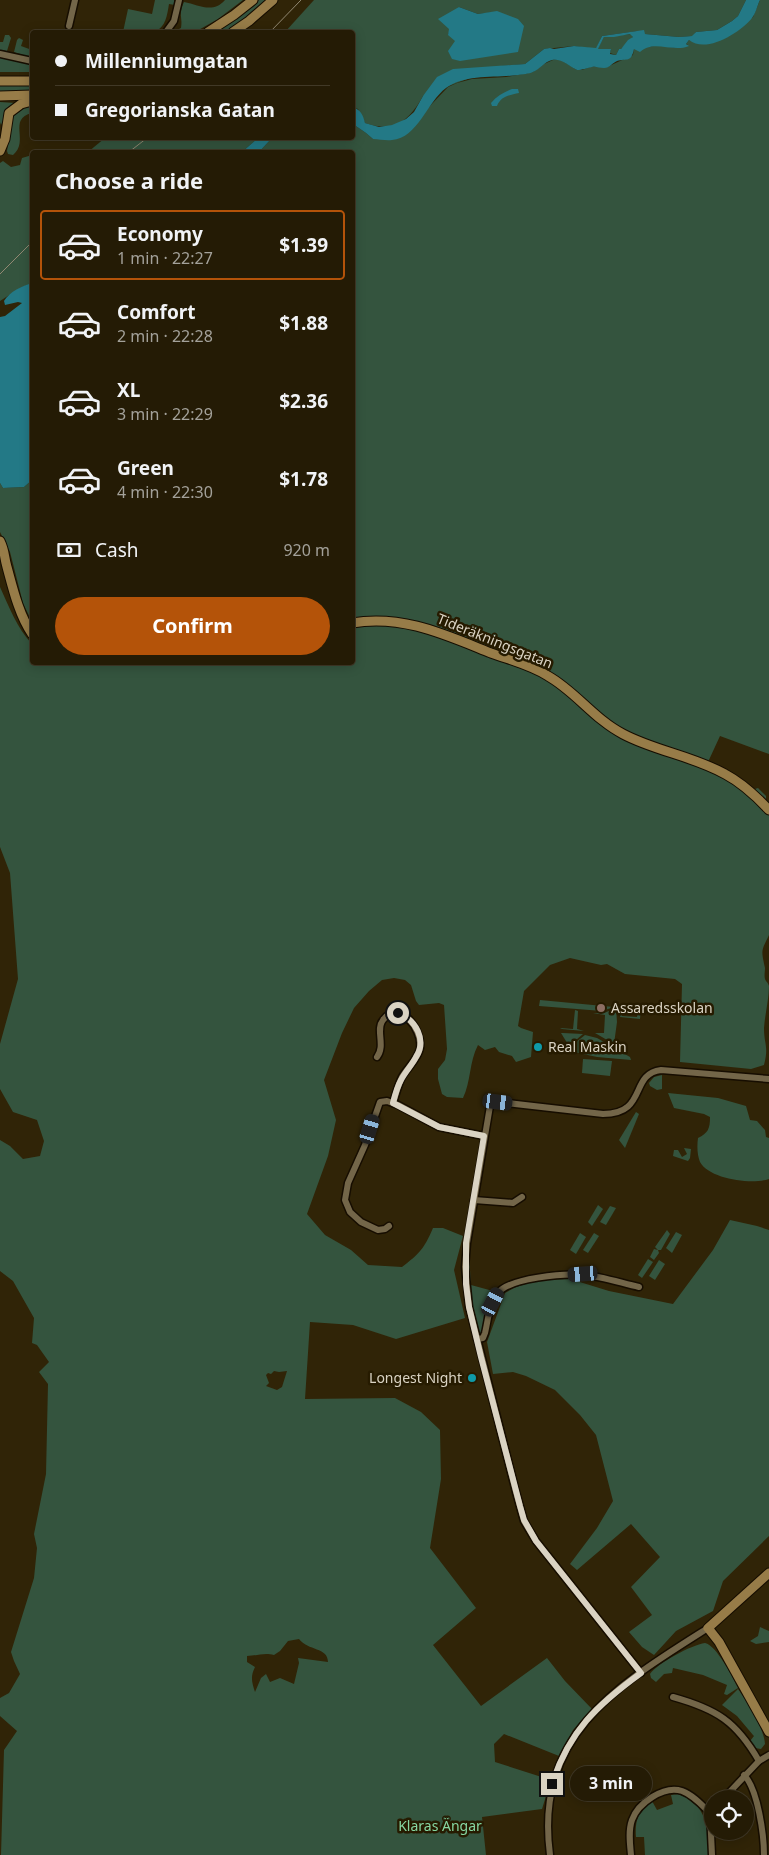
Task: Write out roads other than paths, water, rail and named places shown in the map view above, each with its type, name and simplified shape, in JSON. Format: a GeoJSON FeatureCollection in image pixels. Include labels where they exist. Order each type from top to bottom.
{"type":"FeatureCollection","features":[{"type":"Feature","properties":{"kind":"street"},"geometry":{"type":"LineString","coordinates":[[68,26],[75,0]]}},
{"type":"Feature","properties":{"kind":"street"},"geometry":{"type":"LineString","coordinates":[[167,30],[174,21],[180,0]]}},
{"type":"Feature","properties":{"kind":"street"},"geometry":{"type":"LineString","coordinates":[[211,30],[252,0]]}},
{"type":"Feature","properties":{"kind":"street"},"geometry":{"type":"LineString","coordinates":[[236,30],[273,0]]}},
{"type":"Feature","properties":{"kind":"street"},"geometry":{"type":"LineString","coordinates":[[0,54],[30,61]]}},
{"type":"Feature","properties":{"kind":"street"},"geometry":{"type":"LineString","coordinates":[[0,81],[30,81]]}},
{"type":"Feature","properties":{"kind":"street"},"geometry":{"type":"LineString","coordinates":[[0,96],[30,95]]}},
{"type":"Feature","properties":{"kind":"street"},"geometry":{"type":"LineString","coordinates":[[1,148],[5,140],[9,113],[21,104],[30,102]]}},
{"type":"Feature","properties":{"kind":"street"},"geometry":{"type":"LineString","coordinates":[[0,131],[1,148]]}},
{"type":"Feature","properties":{"kind":"street"},"geometry":{"type":"LineString","coordinates":[[0,541],[6,555],[6,565]]}},
{"type":"Feature","properties":{"kind":"street"},"geometry":{"type":"LineString","coordinates":[[0,555],[6,565],[24,619],[30,630]]}},
{"type":"Feature","properties":{"kind":"street","name":"Tideräkningsgatan"},"geometry":{"type":"LineString","coordinates":[[355,623],[383,620],[422,627],[547,675],[617,730],[645,743],[712,767],[726,774],[749,790],[769,810]]}},
{"type":"Feature","properties":{"kind":"street"},"geometry":{"type":"LineString","coordinates":[[377,1057],[382,1045],[380,1026],[384,1018],[389,1014],[398,1013],[409,1018],[418,1032],[420,1049],[401,1080],[393,1103]]}},
{"type":"Feature","properties":{"kind":"street"},"geometry":{"type":"LineString","coordinates":[[641,1673],[542,1549],[524,1520],[469,1307],[465,1267],[466,1243],[484,1136],[491,1104],[495,1102],[614,1114],[624,1111],[630,1106],[643,1080],[656,1071],[672,1070],[769,1079]]}},
{"type":"Feature","properties":{"kind":"street"},"geometry":{"type":"LineString","coordinates":[[389,1226],[378,1230],[356,1218],[347,1207],[345,1196],[348,1183],[365,1145],[379,1103],[384,1101],[393,1103],[439,1127],[484,1136]]}},
{"type":"Feature","properties":{"kind":"street"},"geometry":{"type":"LineString","coordinates":[[474,1200],[513,1203],[522,1197]]}},
{"type":"Feature","properties":{"kind":"street"},"geometry":{"type":"LineString","coordinates":[[477,1339],[482,1338],[485,1333],[493,1302],[498,1292],[517,1282],[583,1274],[639,1287]]}},
{"type":"Feature","properties":{"kind":"street"},"geometry":{"type":"LineString","coordinates":[[550,1855],[548,1818],[552,1784],[563,1755],[584,1722],[610,1697],[641,1673],[708,1628],[769,1573]]}},
{"type":"Feature","properties":{"kind":"street"},"geometry":{"type":"LineString","coordinates":[[708,1628],[719,1642],[769,1732]]}},
{"type":"Feature","properties":{"kind":"street"},"geometry":{"type":"LineString","coordinates":[[673,1697],[700,1705],[721,1716],[735,1727],[759,1760]]}},
{"type":"Feature","properties":{"kind":"street"},"geometry":{"type":"LineString","coordinates":[[731,1790],[759,1760],[769,1755]]}},
{"type":"Feature","properties":{"kind":"street"},"geometry":{"type":"LineString","coordinates":[[744,1775],[752,1789],[759,1815],[764,1840],[764,1855]]}},
{"type":"Feature","properties":{"kind":"street"},"geometry":{"type":"LineString","coordinates":[[631,1855],[631,1821],[638,1808],[648,1800],[669,1791],[682,1791],[704,1807]]}},
{"type":"Feature","properties":{"kind":"street"},"geometry":{"type":"LineString","coordinates":[[712,1840],[712,1855]]}},
{"type":"Feature","properties":{"kind":"water"},"geometry":{"type":"Polygon","coordinates":[[[746,0],[760,0],[747,24],[731,35],[713,43],[696,44],[689,40],[686,44],[689,46],[683,48],[657,46],[645,48],[640,52],[634,49],[630,58],[617,61],[606,68],[593,67],[577,70],[562,61],[555,60],[549,61],[530,73],[462,80],[439,94],[416,126],[401,138],[392,140],[373,139],[355,125],[355,108],[361,113],[365,123],[379,127],[392,125],[406,119],[414,112],[437,77],[453,69],[525,64],[544,49],[574,46],[596,48],[602,36],[644,30],[645,34],[679,37],[692,36],[696,32],[717,30],[738,16],[746,0]],[[630,34],[604,37],[598,49],[611,49],[610,54],[616,55],[628,40],[633,37],[630,34]]]}},
{"type":"Feature","properties":{"kind":"water"},"geometry":{"type":"Polygon","coordinates":[[[459,7],[478,14],[497,11],[518,19],[524,26],[518,52],[460,61],[452,59],[448,51],[455,41],[448,35],[449,29],[438,19],[459,7]]]}},
{"type":"Feature","properties":{"kind":"water"},"geometry":{"type":"Polygon","coordinates":[[[512,89],[518,89],[519,93],[506,96],[497,106],[492,106],[491,103],[496,98],[512,89]]]}},
{"type":"Feature","properties":{"kind":"water"},"geometry":{"type":"Polygon","coordinates":[[[256,140],[270,140],[261,150],[244,150],[256,140]]]}},
{"type":"Feature","properties":{"kind":"water"},"geometry":{"type":"Polygon","coordinates":[[[30,284],[30,482],[24,487],[3,488],[0,483],[0,317],[5,316],[22,303],[5,305],[4,301],[16,289],[30,284]]]}},
{"type":"Feature","properties":{"kind":"tram line"},"geometry":{"type":"LineString","coordinates":[[272,30],[301,0]]}},
{"type":"Feature","properties":{"kind":"tram line"},"geometry":{"type":"LineString","coordinates":[[132,150],[144,140]]}},
{"type":"Feature","properties":{"kind":"tram line"},"geometry":{"type":"LineString","coordinates":[[0,274],[30,244]]}},
{"type":"Feature","properties":{"kind":"place","name":"Assaredsskolan"},"geometry":{"type":"Point","coordinates":[601,1008]}},
{"type":"Feature","properties":{"kind":"place","name":"Real Maskin"},"geometry":{"type":"Point","coordinates":[538,1047]}},
{"type":"Feature","properties":{"kind":"place","name":"Longest Night"},"geometry":{"type":"Point","coordinates":[472,1378]}},
{"type":"Feature","properties":{"kind":"park label","name":"Klaras Ängar"},"geometry":{"type":"Point","coordinates":[440,1826]}}]}
